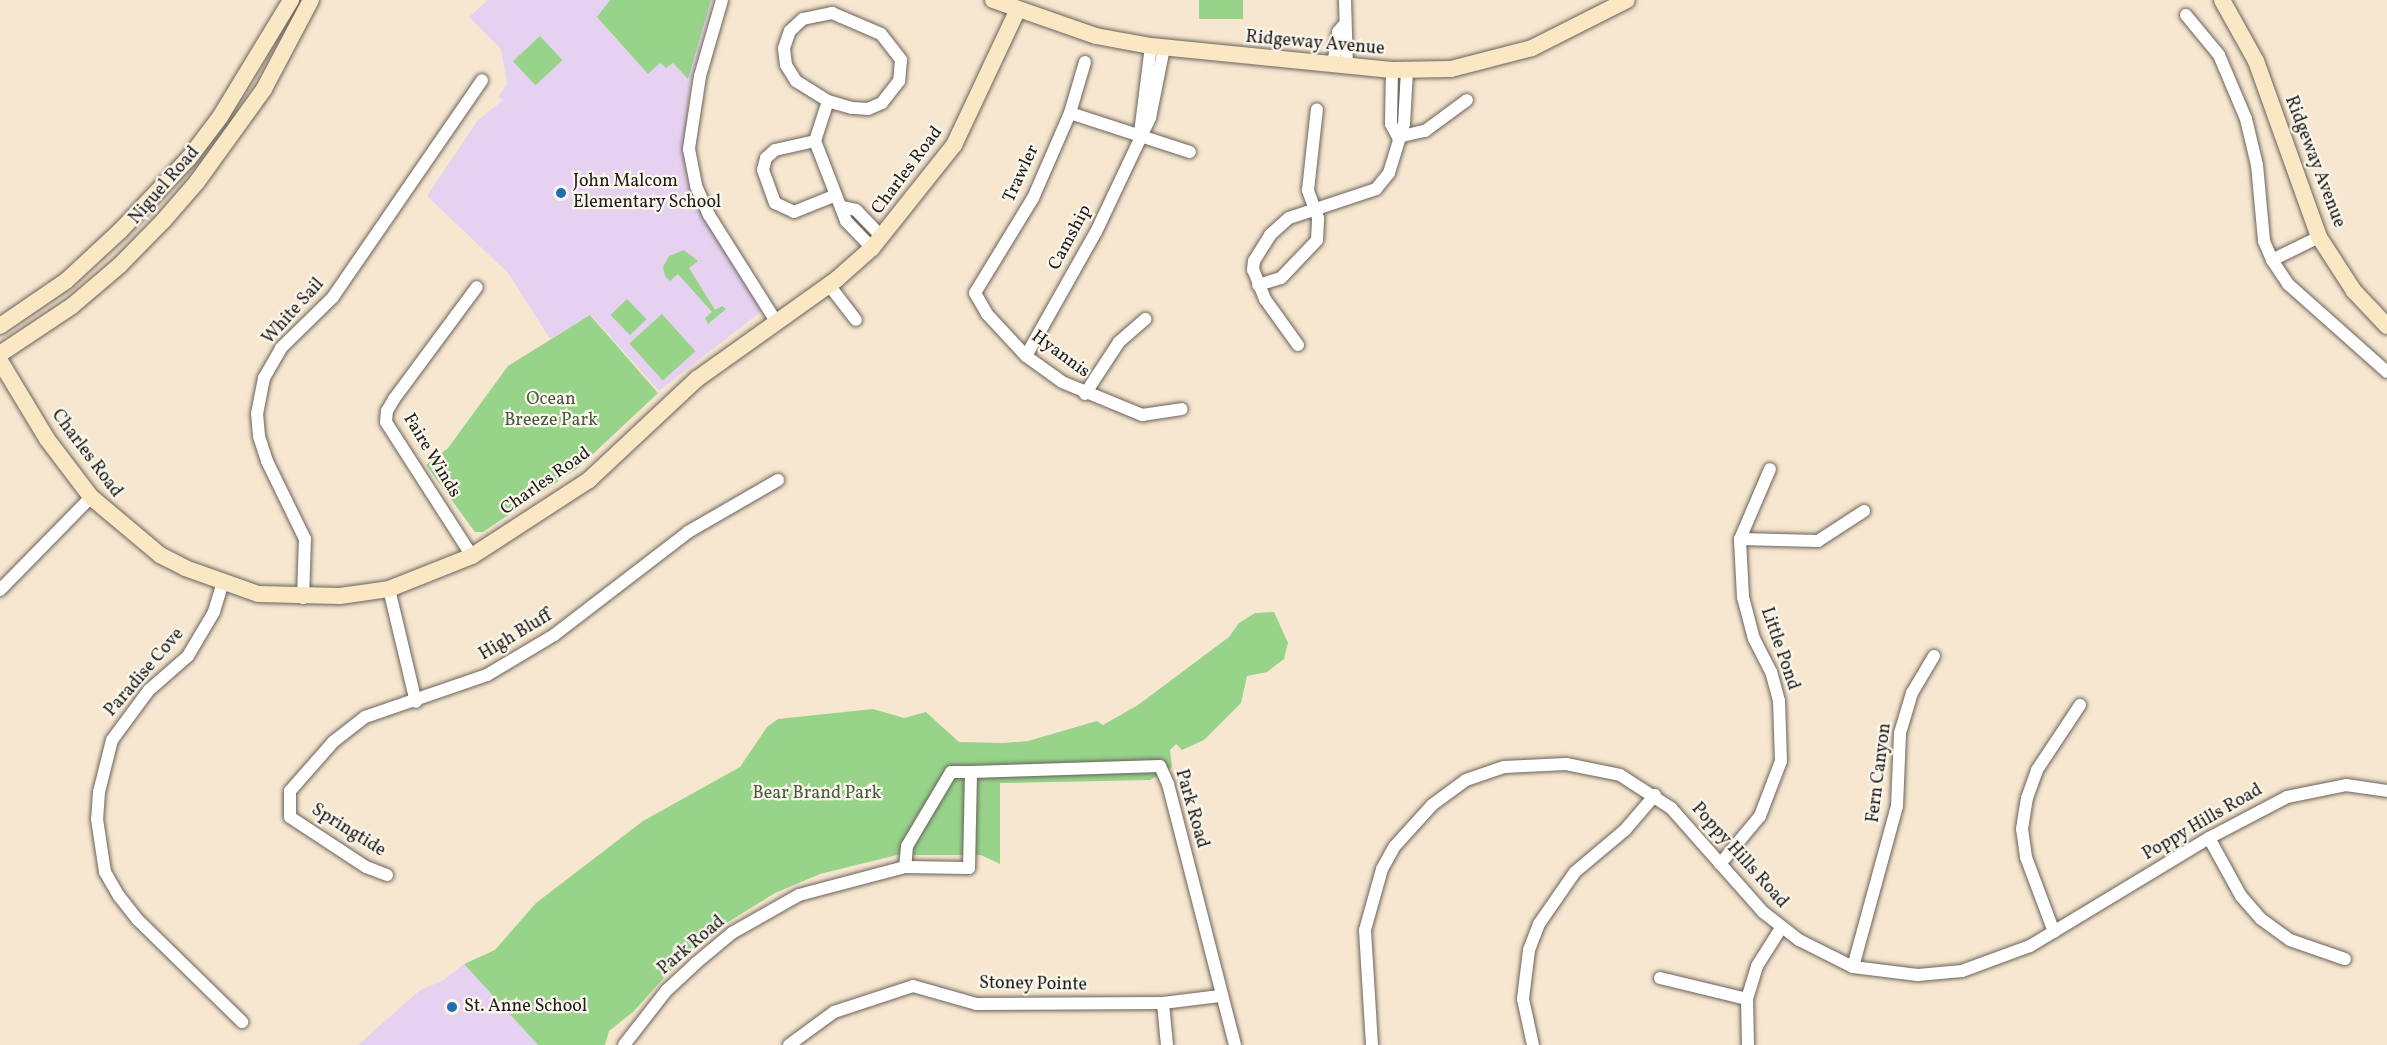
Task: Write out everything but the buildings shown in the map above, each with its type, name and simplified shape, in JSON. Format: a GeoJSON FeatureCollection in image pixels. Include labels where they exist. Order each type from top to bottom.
{"type":"FeatureCollection","features":[{"type":"Feature","properties":{"kind":"street","name":"Niguel Road"},"geometry":{"type":"LineString","coordinates":[[0,326],[66,281],[120,231],[189,158],[220,117],[291,0]]}},
{"type":"Feature","properties":{"kind":"street","name":"Niguel Road"},"geometry":{"type":"LineString","coordinates":[[0,354],[72,306],[120,265],[171,212],[264,89],[311,0]]}},
{"type":"Feature","properties":{"kind":"street"},"geometry":{"type":"LineString","coordinates":[[722,0],[700,76],[689,149],[696,186],[709,214],[772,316]]}},
{"type":"Feature","properties":{"kind":"street","name":"Ridgeway Avenue"},"geometry":{"type":"LineString","coordinates":[[993,0],[1096,36],[1158,47],[1399,70],[1451,69],[1532,48],[1627,0]]}},
{"type":"Feature","properties":{"kind":"street"},"geometry":{"type":"LineString","coordinates":[[1340,66],[1338,32],[1345,24],[1345,0]]}},
{"type":"Feature","properties":{"kind":"street","name":"Ridgeway Avenue"},"geometry":{"type":"LineString","coordinates":[[2222,0],[2256,61],[2319,237],[2354,291],[2387,326]]}},
{"type":"Feature","properties":{"kind":"street","name":"Charles Road"},"geometry":{"type":"LineString","coordinates":[[0,361],[47,439],[91,497],[160,555],[258,594],[303,598],[389,589],[472,556],[589,480],[772,316],[826,287],[877,243],[954,145],[1018,9]]}},
{"type":"Feature","properties":{"kind":"street"},"geometry":{"type":"LineString","coordinates":[[832,13],[881,34],[901,60],[902,71],[891,95],[868,109],[828,100],[796,81],[786,65],[784,48],[790,32],[803,19],[832,13]]}},
{"type":"Feature","properties":{"kind":"street"},"geometry":{"type":"LineString","coordinates":[[2186,15],[2219,55],[2246,119],[2258,165],[2264,241],[2272,260],[2288,284],[2387,372]]}},
{"type":"Feature","properties":{"kind":"street","name":"Camship"},"geometry":{"type":"LineString","coordinates":[[1026,356],[1096,232],[1140,133],[1158,47]]}},
{"type":"Feature","properties":{"kind":"street","name":"Trawler"},"geometry":{"type":"LineString","coordinates":[[975,293],[1033,198],[1070,113],[1085,62]]}},
{"type":"Feature","properties":{"kind":"street"},"geometry":{"type":"LineString","coordinates":[[1298,345],[1272,312],[1258,285],[1254,261],[1263,243],[1289,218],[1376,189],[1395,162],[1398,137],[1391,124],[1399,70]]}},
{"type":"Feature","properties":{"kind":"street","name":"White Sail"},"geometry":{"type":"LineString","coordinates":[[303,598],[305,539],[267,461],[259,436],[257,414],[264,378],[281,348],[333,297],[482,80]]}},
{"type":"Feature","properties":{"kind":"street"},"geometry":{"type":"LineString","coordinates":[[828,100],[815,141],[843,207],[856,210],[877,243]]}},
{"type":"Feature","properties":{"kind":"street"},"geometry":{"type":"LineString","coordinates":[[1398,137],[1425,131],[1467,100]]}},
{"type":"Feature","properties":{"kind":"street"},"geometry":{"type":"LineString","coordinates":[[1258,285],[1281,278],[1313,248],[1319,231],[1308,177],[1317,110]]}},
{"type":"Feature","properties":{"kind":"street"},"geometry":{"type":"LineString","coordinates":[[1070,113],[1140,133],[1190,152]]}},
{"type":"Feature","properties":{"kind":"street"},"geometry":{"type":"LineString","coordinates":[[815,141],[775,150],[766,158],[763,170],[775,204],[795,212],[836,195]]}},
{"type":"Feature","properties":{"kind":"street"},"geometry":{"type":"LineString","coordinates":[[2272,260],[2319,237]]}},
{"type":"Feature","properties":{"kind":"street","name":"Faire Winds"},"geometry":{"type":"LineString","coordinates":[[472,556],[386,422],[387,411],[394,399],[477,287]]}},
{"type":"Feature","properties":{"kind":"street"},"geometry":{"type":"LineString","coordinates":[[826,287],[852,321]]}},
{"type":"Feature","properties":{"kind":"street","name":"Hyannis"},"geometry":{"type":"LineString","coordinates":[[975,293],[987,314],[1026,356],[1085,394],[1142,414],[1182,409]]}},
{"type":"Feature","properties":{"kind":"street"},"geometry":{"type":"LineString","coordinates":[[1085,394],[1119,342],[1145,319]]}},
{"type":"Feature","properties":{"kind":"street","name":"Little Pond"},"geometry":{"type":"LineString","coordinates":[[1720,864],[1760,816],[1781,761],[1779,700],[1771,672],[1754,639],[1743,597],[1740,540],[1770,469]]}},
{"type":"Feature","properties":{"kind":"street","name":"High Bluff"},"geometry":{"type":"LineString","coordinates":[[290,817],[290,791],[333,741],[365,717],[416,702],[487,675],[554,635],[688,532],[778,480]]}},
{"type":"Feature","properties":{"kind":"street"},"geometry":{"type":"LineString","coordinates":[[2,582],[91,497]]}},
{"type":"Feature","properties":{"kind":"street"},"geometry":{"type":"LineString","coordinates":[[1740,540],[1818,541],[1864,511]]}},
{"type":"Feature","properties":{"kind":"street","name":"Paradise Cove"},"geometry":{"type":"LineString","coordinates":[[223,582],[214,612],[188,656],[149,690],[112,740],[99,792],[97,819],[105,872],[119,896],[138,920],[242,1022]]}},
{"type":"Feature","properties":{"kind":"street"},"geometry":{"type":"LineString","coordinates":[[389,589],[416,702]]}},
{"type":"Feature","properties":{"kind":"street","name":"Fern Canyon"},"geometry":{"type":"LineString","coordinates":[[1853,967],[1897,806],[1900,733],[1912,693],[1934,656]]}},
{"type":"Feature","properties":{"kind":"street"},"geometry":{"type":"LineString","coordinates":[[2054,932],[2026,857],[2022,829],[2026,798],[2037,770],[2080,705]]}},
{"type":"Feature","properties":{"kind":"street","name":"Poppy Hills Road"},"geometry":{"type":"LineString","coordinates":[[1372,1045],[1365,930],[1370,905],[1395,846],[1432,805],[1482,774],[1541,764],[1601,770],[1620,775],[1655,795],[1688,824],[1720,864],[1781,928],[1853,967],[1918,975],[1962,971],[2007,957],[2054,932],[2209,838],[2269,805],[2305,791],[2346,785],[2387,791]]}},
{"type":"Feature","properties":{"kind":"street","name":"Park Road"},"geometry":{"type":"LineString","coordinates":[[905,867],[907,846],[951,772],[1160,766],[1168,784],[1220,996],[1235,1045]]}},
{"type":"Feature","properties":{"kind":"street","name":"Park Road"},"geometry":{"type":"LineString","coordinates":[[624,1045],[632,1032],[696,963],[760,916],[799,895],[905,867],[969,868],[971,772]]}},
{"type":"Feature","properties":{"kind":"street"},"geometry":{"type":"LineString","coordinates":[[1533,1045],[1523,999],[1528,950],[1539,924],[1575,872],[1624,830],[1655,795]]}},
{"type":"Feature","properties":{"kind":"street","name":"Springtide"},"geometry":{"type":"LineString","coordinates":[[290,817],[366,867],[387,875]]}},
{"type":"Feature","properties":{"kind":"street"},"geometry":{"type":"LineString","coordinates":[[2209,838],[2241,897],[2261,919],[2290,940],[2345,959]]}},
{"type":"Feature","properties":{"kind":"street"},"geometry":{"type":"LineString","coordinates":[[1748,1045],[1747,999],[1757,966],[1781,928]]}},
{"type":"Feature","properties":{"kind":"street"},"geometry":{"type":"LineString","coordinates":[[1660,978],[1747,999]]}},
{"type":"Feature","properties":{"kind":"street","name":"Stoney Pointe"},"geometry":{"type":"LineString","coordinates":[[789,1045],[834,1012],[913,986],[976,1004],[1163,1004],[1220,996]]}},
{"type":"Feature","properties":{"kind":"street"},"geometry":{"type":"LineString","coordinates":[[1163,1004],[1167,1045]]}},
{"type":"Feature","properties":{"kind":"shaded area","name":"John Malcom Elementary School"},"geometry":{"type":"Polygon","coordinates":[[[488,0],[713,0],[690,84],[684,152],[687,177],[701,211],[763,310],[659,391],[591,315],[550,339],[509,274],[427,196],[478,120],[503,100],[498,97],[507,85],[501,49],[469,17],[488,0]]]}},
{"type":"Feature","properties":{"kind":"shaded area","name":"St. Anne School"},"geometry":{"type":"Polygon","coordinates":[[[464,964],[538,1045],[358,1045],[420,990],[444,980],[464,964]]]}},
{"type":"Feature","properties":{"kind":"green space"},"geometry":{"type":"Polygon","coordinates":[[[610,0],[711,0],[688,79],[673,63],[666,68],[660,63],[648,74],[597,17],[610,0]]]}},
{"type":"Feature","properties":{"kind":"green space"},"geometry":{"type":"Polygon","coordinates":[[[1199,0],[1243,0],[1243,19],[1199,19],[1199,0]]]}},
{"type":"Feature","properties":{"kind":"green space"},"geometry":{"type":"Polygon","coordinates":[[[540,36],[563,60],[535,85],[513,61],[540,36]]]}},
{"type":"Feature","properties":{"kind":"green space"},"geometry":{"type":"Polygon","coordinates":[[[684,250],[698,261],[689,268],[715,310],[722,306],[726,309],[708,324],[705,318],[712,312],[678,274],[670,281],[665,276],[663,267],[669,256],[684,250]]]}},
{"type":"Feature","properties":{"kind":"green space"},"geometry":{"type":"Polygon","coordinates":[[[627,299],[646,319],[630,335],[610,315],[627,299]]]}},
{"type":"Feature","properties":{"kind":"green space"},"geometry":{"type":"Polygon","coordinates":[[[662,314],[695,351],[663,381],[629,343],[662,314]]]}},
{"type":"Feature","properties":{"kind":"green space","name":"Ocean Breeze Park"},"geometry":{"type":"Polygon","coordinates":[[[590,315],[658,393],[579,467],[483,532],[475,532],[426,465],[448,448],[508,366],[590,315]]]}},
{"type":"Feature","properties":{"kind":"green space","name":"Bear Brand Park"},"geometry":{"type":"Polygon","coordinates":[[[1274,612],[1288,643],[1284,659],[1267,672],[1247,676],[1241,703],[1204,740],[1182,750],[1176,744],[1170,750],[1172,767],[1150,780],[1000,783],[1000,864],[981,855],[897,855],[820,874],[775,893],[717,929],[682,958],[633,1012],[609,1031],[605,1045],[538,1045],[464,964],[495,950],[536,903],[643,821],[740,767],[767,727],[778,719],[873,709],[904,718],[926,712],[959,742],[1003,743],[1028,741],[1097,721],[1103,725],[1138,705],[1229,637],[1239,623],[1255,613],[1274,612]]]}},
{"type":"Feature","properties":{"kind":"place","name":"John Malcom Elementary School"},"geometry":{"type":"Point","coordinates":[561,193]}},
{"type":"Feature","properties":{"kind":"place","name":"St. Anne School"},"geometry":{"type":"Point","coordinates":[452,1007]}}]}
